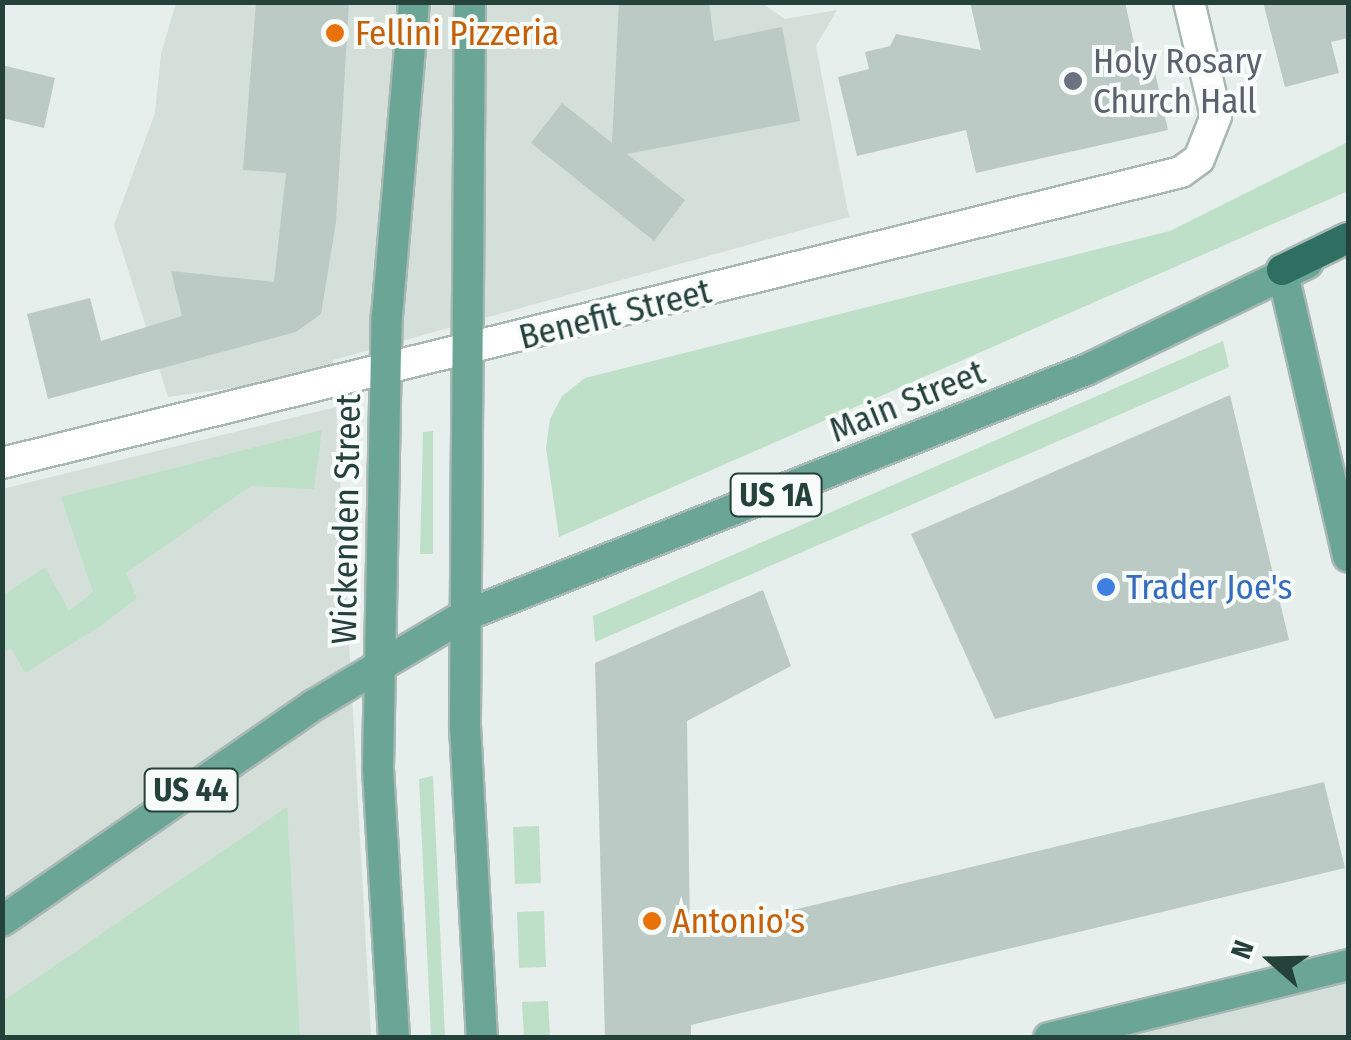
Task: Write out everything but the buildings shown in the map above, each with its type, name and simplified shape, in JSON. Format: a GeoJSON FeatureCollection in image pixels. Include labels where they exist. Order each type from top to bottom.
{"type":"FeatureCollection","features":[{"type":"Feature","properties":{"kind":"highway","name":"US 1A"},"geometry":{"type":"LineString","coordinates":[[1282,270],[1348,238]]}},
{"type":"Feature","properties":{"kind":"main road","name":"Wickenden Street"},"geometry":{"type":"LineString","coordinates":[[394,1038],[378,767],[386,369],[414,2]]}},
{"type":"Feature","properties":{"kind":"main road"},"geometry":{"type":"LineString","coordinates":[[470,2],[464,616],[482,1038]]}},
{"type":"Feature","properties":{"kind":"main road","name":"Main Street"},"geometry":{"type":"LineString","coordinates":[[381,662],[464,616],[1086,370],[1282,270],[1348,252]]}},
{"type":"Feature","properties":{"kind":"main road"},"geometry":{"type":"LineString","coordinates":[[1282,270],[1348,556]]}},
{"type":"Feature","properties":{"kind":"main road","name":"US 44"},"geometry":{"type":"LineString","coordinates":[[2,921],[381,662]]}},
{"type":"Feature","properties":{"kind":"main road"},"geometry":{"type":"LineString","coordinates":[[1049,1038],[1348,965]]}},
{"type":"Feature","properties":{"kind":"street","name":"Benefit Street"},"geometry":{"type":"LineString","coordinates":[[2,463],[652,306],[1181,172],[1200,160],[1212,139],[1214,94],[1189,2]]}},
{"type":"Feature","properties":{"kind":"shaded area"},"geometry":{"type":"Polygon","coordinates":[[[760,2],[785,19],[837,10],[816,46],[849,217],[333,360],[331,374],[168,397],[114,225],[155,113],[161,54],[176,3],[760,2]]]}},
{"type":"Feature","properties":{"kind":"shaded area"},"geometry":{"type":"Polygon","coordinates":[[[336,407],[371,1037],[3,1037],[2,489],[336,407]]]}},
{"type":"Feature","properties":{"kind":"shaded area"},"geometry":{"type":"Polygon","coordinates":[[[1348,964],[1348,1037],[1042,1038],[1348,964]]]}},
{"type":"Feature","properties":{"kind":"green space"},"geometry":{"type":"Polygon","coordinates":[[[1348,142],[1348,191],[559,537],[546,448],[550,419],[562,396],[585,378],[1170,231],[1348,142]]]}},
{"type":"Feature","properties":{"kind":"green space"},"geometry":{"type":"Polygon","coordinates":[[[1223,341],[1229,367],[595,642],[593,616],[1223,341]]]}},
{"type":"Feature","properties":{"kind":"green space"},"geometry":{"type":"Polygon","coordinates":[[[322,430],[314,489],[251,486],[126,573],[137,598],[102,625],[25,673],[11,648],[3,654],[3,595],[45,567],[69,611],[93,592],[61,497],[322,430]]]}},
{"type":"Feature","properties":{"kind":"green space"},"geometry":{"type":"Polygon","coordinates":[[[433,431],[433,554],[420,554],[423,432],[433,431]]]}},
{"type":"Feature","properties":{"kind":"green space"},"geometry":{"type":"Polygon","coordinates":[[[433,776],[445,1038],[431,1037],[419,779],[433,776]]]}},
{"type":"Feature","properties":{"kind":"green space"},"geometry":{"type":"Polygon","coordinates":[[[287,807],[300,1037],[3,1037],[3,1001],[287,807]]]}},
{"type":"Feature","properties":{"kind":"green space"},"geometry":{"type":"Polygon","coordinates":[[[539,826],[541,883],[515,884],[513,827],[539,826]]]}},
{"type":"Feature","properties":{"kind":"green space"},"geometry":{"type":"Polygon","coordinates":[[[544,911],[546,967],[519,968],[517,912],[544,911]]]}},
{"type":"Feature","properties":{"kind":"green space"},"geometry":{"type":"Polygon","coordinates":[[[548,1001],[550,1037],[524,1037],[522,1002],[548,1001]]]}},
{"type":"Feature","properties":{"kind":"place","name":"Fellini Pizzeria"},"geometry":{"type":"Point","coordinates":[335,33]}},
{"type":"Feature","properties":{"kind":"place","name":"Holy Rosary Church Hall"},"geometry":{"type":"Point","coordinates":[1073,81]}},
{"type":"Feature","properties":{"kind":"place","name":"Trader Joe's"},"geometry":{"type":"Point","coordinates":[1106,587]}},
{"type":"Feature","properties":{"kind":"place","name":"Antonio's"},"geometry":{"type":"Point","coordinates":[652,921]}}]}
